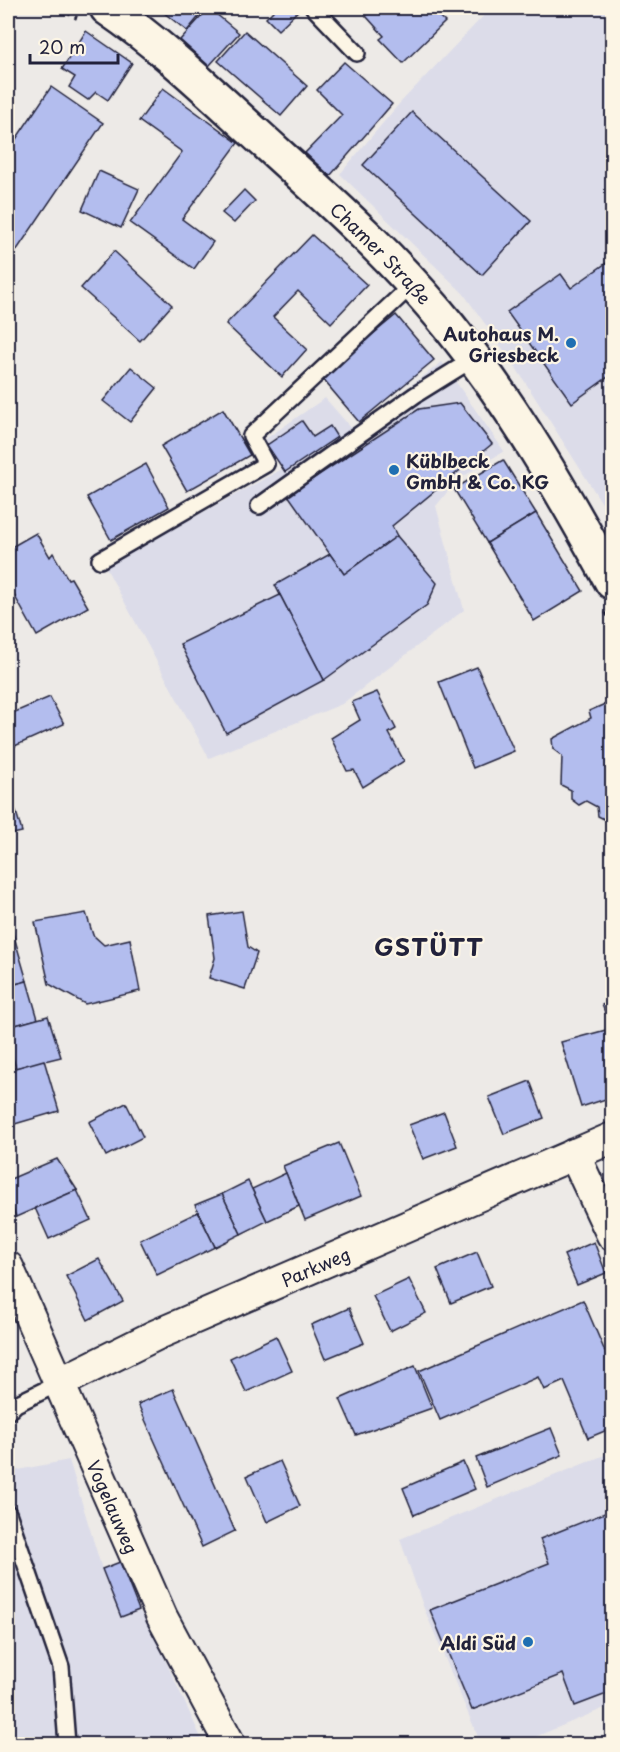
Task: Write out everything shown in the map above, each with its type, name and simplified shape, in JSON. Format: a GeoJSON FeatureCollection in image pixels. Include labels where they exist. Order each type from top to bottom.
{"type":"FeatureCollection","features":[{"type":"Feature","properties":{"kind":"main road","name":"Chamer Straße"},"geometry":{"type":"LineString","coordinates":[[97,16],[173,59],[284,159],[413,284],[516,416],[608,595]]}},
{"type":"Feature","properties":{"kind":"street","name":"Parkweg"},"geometry":{"type":"LineString","coordinates":[[59,1383],[156,1335],[612,1138]]}},
{"type":"Feature","properties":{"kind":"street"},"geometry":{"type":"LineString","coordinates":[[574,1154],[612,1235]]}},
{"type":"Feature","properties":{"kind":"street","name":"Vogelauweg"},"geometry":{"type":"LineString","coordinates":[[8,1267],[162,1617],[230,1744]]}},
{"type":"Feature","properties":{"kind":"lane"},"geometry":{"type":"LineString","coordinates":[[314,8],[357,53]]}},
{"type":"Feature","properties":{"kind":"lane"},"geometry":{"type":"LineString","coordinates":[[100,560],[266,464],[251,436],[413,284]]}},
{"type":"Feature","properties":{"kind":"lane"},"geometry":{"type":"LineString","coordinates":[[258,506],[415,394],[473,359]]}},
{"type":"Feature","properties":{"kind":"lane"},"geometry":{"type":"LineString","coordinates":[[8,1412],[16,1404],[59,1383]]}},
{"type":"Feature","properties":{"kind":"lane"},"geometry":{"type":"LineString","coordinates":[[8,1513],[61,1667],[67,1744]]}},
{"type":"Feature","properties":{"kind":"path"},"geometry":{"type":"LineString","coordinates":[[59,8],[97,16]]}},
{"type":"Feature","properties":{"kind":"path"},"geometry":{"type":"LineString","coordinates":[[608,595],[612,625]]}},
{"type":"Feature","properties":{"kind":"shaded area"},"geometry":{"type":"Polygon","coordinates":[[[491,8],[501,8],[507,16],[519,8],[612,8],[612,519],[513,363],[463,293],[340,174],[399,104],[491,8]]]}},
{"type":"Feature","properties":{"kind":"shaded area"},"geometry":{"type":"Polygon","coordinates":[[[442,362],[504,451],[456,481],[436,506],[464,610],[342,704],[209,758],[105,566],[282,469],[264,440],[325,398],[353,430],[442,362]]]}},
{"type":"Feature","properties":{"kind":"shaded area"},"geometry":{"type":"Polygon","coordinates":[[[612,1452],[612,1705],[518,1744],[481,1744],[423,1606],[400,1539],[612,1452]]]}},
{"type":"Feature","properties":{"kind":"shaded area"},"geometry":{"type":"Polygon","coordinates":[[[69,1460],[102,1569],[121,1617],[139,1610],[150,1627],[204,1744],[8,1744],[8,1472],[69,1460]]]}},
{"type":"Feature","properties":{"kind":"building"},"geometry":{"type":"Polygon","coordinates":[[[158,8],[206,8],[187,31],[158,8]]]}},
{"type":"Feature","properties":{"kind":"building"},"geometry":{"type":"Polygon","coordinates":[[[209,8],[239,33],[209,66],[180,40],[209,8]]]}},
{"type":"Feature","properties":{"kind":"building"},"geometry":{"type":"Polygon","coordinates":[[[276,8],[301,8],[278,30],[266,18],[276,8]]]}},
{"type":"Feature","properties":{"kind":"building"},"geometry":{"type":"Polygon","coordinates":[[[375,8],[430,8],[445,22],[403,63],[380,39],[384,36],[366,16],[375,8]]]}},
{"type":"Feature","properties":{"kind":"building"},"geometry":{"type":"Polygon","coordinates":[[[86,31],[132,63],[108,100],[96,92],[88,100],[69,87],[75,77],[62,69],[86,31]]]}},
{"type":"Feature","properties":{"kind":"building"},"geometry":{"type":"Polygon","coordinates":[[[245,31],[307,86],[281,116],[218,61],[245,31]]]}},
{"type":"Feature","properties":{"kind":"building"},"geometry":{"type":"Polygon","coordinates":[[[344,62],[392,104],[330,176],[305,153],[342,115],[317,90],[344,62]]]}},
{"type":"Feature","properties":{"kind":"building"},"geometry":{"type":"Polygon","coordinates":[[[51,87],[103,123],[8,263],[8,151],[51,87]]]}},
{"type":"Feature","properties":{"kind":"building"},"geometry":{"type":"Polygon","coordinates":[[[163,88],[238,143],[182,219],[213,242],[194,269],[130,223],[182,152],[139,121],[163,88]]]}},
{"type":"Feature","properties":{"kind":"building"},"geometry":{"type":"Polygon","coordinates":[[[412,112],[531,221],[482,275],[363,165],[412,112]]]}},
{"type":"Feature","properties":{"kind":"building"},"geometry":{"type":"Polygon","coordinates":[[[99,171],[139,189],[121,228],[82,210],[99,171]]]}},
{"type":"Feature","properties":{"kind":"building"},"geometry":{"type":"Polygon","coordinates":[[[244,190],[255,201],[234,223],[222,213],[244,190]]]}},
{"type":"Feature","properties":{"kind":"building"},"geometry":{"type":"Polygon","coordinates":[[[312,235],[367,285],[331,323],[298,291],[273,317],[307,349],[282,377],[226,324],[312,235]]]}},
{"type":"Feature","properties":{"kind":"building"},"geometry":{"type":"Polygon","coordinates":[[[114,251],[172,305],[140,341],[81,288],[114,251]]]}},
{"type":"Feature","properties":{"kind":"building","name":"Autohaus M. Griesbeck"},"geometry":{"type":"Polygon","coordinates":[[[612,259],[612,374],[572,403],[507,312],[561,274],[571,288],[612,259]]]}},
{"type":"Feature","properties":{"kind":"building"},"geometry":{"type":"Polygon","coordinates":[[[396,315],[434,360],[359,422],[321,377],[396,315]]]}},
{"type":"Feature","properties":{"kind":"building"},"geometry":{"type":"Polygon","coordinates":[[[131,367],[157,388],[130,422],[103,401],[131,367]]]}},
{"type":"Feature","properties":{"kind":"building","name":"Küblbeck GmbH & Co. KG"},"geometry":{"type":"Polygon","coordinates":[[[460,403],[492,444],[392,526],[397,536],[344,574],[288,495],[419,409],[460,403]]]}},
{"type":"Feature","properties":{"kind":"building"},"geometry":{"type":"Polygon","coordinates":[[[223,409],[250,455],[187,491],[161,446],[223,409]]]}},
{"type":"Feature","properties":{"kind":"building"},"geometry":{"type":"Polygon","coordinates":[[[302,421],[313,437],[330,426],[337,437],[285,472],[267,445],[302,421]]]}},
{"type":"Feature","properties":{"kind":"building"},"geometry":{"type":"Polygon","coordinates":[[[503,460],[536,513],[487,543],[454,489],[503,460]]]}},
{"type":"Feature","properties":{"kind":"building"},"geometry":{"type":"Polygon","coordinates":[[[146,464],[169,507],[111,540],[87,497],[146,464]]]}},
{"type":"Feature","properties":{"kind":"building"},"geometry":{"type":"Polygon","coordinates":[[[536,513],[583,591],[534,621],[487,543],[536,513]]]}},
{"type":"Feature","properties":{"kind":"building"},"geometry":{"type":"Polygon","coordinates":[[[36,533],[50,557],[53,553],[68,579],[71,578],[88,607],[37,636],[8,584],[8,549],[36,533]]]}},
{"type":"Feature","properties":{"kind":"building"},"geometry":{"type":"Polygon","coordinates":[[[397,536],[437,583],[427,605],[324,680],[275,585],[330,554],[344,574],[397,536]]]}},
{"type":"Feature","properties":{"kind":"building"},"geometry":{"type":"Polygon","coordinates":[[[280,595],[324,680],[226,733],[180,644],[280,595]]]}},
{"type":"Feature","properties":{"kind":"building"},"geometry":{"type":"Polygon","coordinates":[[[477,667],[514,751],[473,768],[439,682],[477,667]]]}},
{"type":"Feature","properties":{"kind":"building"},"geometry":{"type":"Polygon","coordinates":[[[377,692],[396,729],[389,733],[404,761],[363,787],[354,770],[347,771],[331,738],[360,720],[352,702],[377,692]]]}},
{"type":"Feature","properties":{"kind":"building"},"geometry":{"type":"Polygon","coordinates":[[[50,697],[64,724],[8,749],[8,715],[50,697]]]}},
{"type":"Feature","properties":{"kind":"building"},"geometry":{"type":"Polygon","coordinates":[[[612,701],[612,836],[607,832],[606,820],[598,816],[597,807],[586,801],[579,805],[571,799],[571,790],[561,785],[562,756],[553,749],[552,739],[591,718],[589,711],[612,701]]]}},
{"type":"Feature","properties":{"kind":"building"},"geometry":{"type":"Polygon","coordinates":[[[12,798],[22,832],[8,835],[8,799],[12,798]]]}},
{"type":"Feature","properties":{"kind":"building"},"geometry":{"type":"Polygon","coordinates":[[[242,911],[248,947],[257,953],[245,989],[209,978],[215,958],[209,916],[242,911]]]}},
{"type":"Feature","properties":{"kind":"building"},"geometry":{"type":"Polygon","coordinates":[[[86,913],[93,935],[104,945],[130,939],[140,991],[85,1004],[49,984],[35,922],[86,913]]]}},
{"type":"Feature","properties":{"kind":"building"},"geometry":{"type":"Polygon","coordinates":[[[8,916],[27,981],[8,986],[8,916]]]}},
{"type":"Feature","properties":{"kind":"building"},"geometry":{"type":"Polygon","coordinates":[[[27,981],[38,1019],[8,1027],[8,986],[27,981]]]}},
{"type":"Feature","properties":{"kind":"building"},"geometry":{"type":"Polygon","coordinates":[[[612,1001],[612,1025],[611,1026],[602,1005],[612,1001]]]}},
{"type":"Feature","properties":{"kind":"building"},"geometry":{"type":"Polygon","coordinates":[[[48,1016],[61,1057],[16,1068],[8,1042],[8,1027],[48,1016]]]}},
{"type":"Feature","properties":{"kind":"building"},"geometry":{"type":"Polygon","coordinates":[[[606,1030],[612,1052],[612,1097],[581,1107],[561,1042],[606,1030]]]}},
{"type":"Feature","properties":{"kind":"building"},"geometry":{"type":"Polygon","coordinates":[[[44,1060],[59,1111],[8,1126],[8,1070],[44,1060]]]}},
{"type":"Feature","properties":{"kind":"building"},"geometry":{"type":"Polygon","coordinates":[[[530,1081],[544,1118],[504,1134],[489,1097],[530,1081]]]}},
{"type":"Feature","properties":{"kind":"building"},"geometry":{"type":"Polygon","coordinates":[[[126,1103],[143,1137],[106,1156],[89,1122],[126,1103]]]}},
{"type":"Feature","properties":{"kind":"building"},"geometry":{"type":"Polygon","coordinates":[[[444,1112],[457,1146],[423,1159],[409,1125],[444,1112]]]}},
{"type":"Feature","properties":{"kind":"building"},"geometry":{"type":"Polygon","coordinates":[[[339,1143],[361,1196],[305,1220],[283,1166],[339,1143]]]}},
{"type":"Feature","properties":{"kind":"building"},"geometry":{"type":"Polygon","coordinates":[[[57,1159],[77,1190],[16,1217],[8,1196],[8,1180],[57,1159]]]}},
{"type":"Feature","properties":{"kind":"building"},"geometry":{"type":"Polygon","coordinates":[[[286,1173],[299,1206],[267,1221],[252,1189],[286,1173]]]}},
{"type":"Feature","properties":{"kind":"building"},"geometry":{"type":"Polygon","coordinates":[[[248,1181],[267,1221],[241,1234],[222,1194],[248,1181]]]}},
{"type":"Feature","properties":{"kind":"building"},"geometry":{"type":"Polygon","coordinates":[[[77,1190],[91,1220],[49,1239],[35,1208],[77,1190]]]}},
{"type":"Feature","properties":{"kind":"building"},"geometry":{"type":"Polygon","coordinates":[[[222,1194],[241,1234],[215,1247],[195,1205],[222,1194]]]}},
{"type":"Feature","properties":{"kind":"building"},"geometry":{"type":"Polygon","coordinates":[[[198,1212],[215,1247],[157,1275],[140,1240],[198,1212]]]}},
{"type":"Feature","properties":{"kind":"building"},"geometry":{"type":"Polygon","coordinates":[[[594,1242],[606,1273],[577,1285],[564,1255],[594,1242]]]}},
{"type":"Feature","properties":{"kind":"building"},"geometry":{"type":"Polygon","coordinates":[[[477,1252],[491,1286],[451,1303],[437,1269],[477,1252]]]}},
{"type":"Feature","properties":{"kind":"building"},"geometry":{"type":"Polygon","coordinates":[[[99,1259],[123,1301],[88,1320],[66,1276],[99,1259]]]}},
{"type":"Feature","properties":{"kind":"building"},"geometry":{"type":"Polygon","coordinates":[[[409,1279],[426,1313],[390,1331],[373,1296],[409,1279]]]}},
{"type":"Feature","properties":{"kind":"building"},"geometry":{"type":"Polygon","coordinates":[[[583,1300],[612,1368],[612,1428],[588,1438],[564,1381],[544,1390],[538,1377],[440,1420],[419,1371],[583,1300]]]}},
{"type":"Feature","properties":{"kind":"building"},"geometry":{"type":"Polygon","coordinates":[[[349,1308],[364,1343],[325,1359],[311,1325],[349,1308]]]}},
{"type":"Feature","properties":{"kind":"building"},"geometry":{"type":"Polygon","coordinates":[[[276,1336],[292,1371],[246,1392],[230,1358],[276,1336]]]}},
{"type":"Feature","properties":{"kind":"building"},"geometry":{"type":"Polygon","coordinates":[[[415,1366],[432,1408],[356,1435],[340,1399],[415,1366]]]}},
{"type":"Feature","properties":{"kind":"building"},"geometry":{"type":"Polygon","coordinates":[[[173,1389],[235,1531],[202,1547],[138,1404],[173,1389]]]}},
{"type":"Feature","properties":{"kind":"building"},"geometry":{"type":"Polygon","coordinates":[[[551,1428],[562,1455],[487,1487],[476,1458],[551,1428]]]}},
{"type":"Feature","properties":{"kind":"building"},"geometry":{"type":"Polygon","coordinates":[[[280,1461],[300,1506],[267,1522],[247,1476],[280,1461]]]}},
{"type":"Feature","properties":{"kind":"building"},"geometry":{"type":"Polygon","coordinates":[[[463,1462],[475,1489],[414,1515],[403,1488],[463,1462]]]}},
{"type":"Feature","properties":{"kind":"building","name":"Aldi Süd"},"geometry":{"type":"Polygon","coordinates":[[[612,1510],[612,1692],[575,1706],[563,1674],[472,1710],[430,1610],[549,1563],[540,1539],[612,1510]]]}},
{"type":"Feature","properties":{"kind":"building"},"geometry":{"type":"Polygon","coordinates":[[[120,1562],[139,1610],[121,1617],[102,1569],[120,1562]]]}},
{"type":"Feature","properties":{"kind":"place","name":"Autohaus M. Griesbeck"},"geometry":{"type":"Point","coordinates":[571,343]}},
{"type":"Feature","properties":{"kind":"place","name":"Küblbeck GmbH & Co. KG"},"geometry":{"type":"Point","coordinates":[394,470]}},
{"type":"Feature","properties":{"kind":"place","name":"Aldi Süd"},"geometry":{"type":"Point","coordinates":[528,1642]}},
{"type":"Feature","properties":{"kind":"district","name":"GSTÜTT"},"geometry":{"type":"Point","coordinates":[429,946]}}]}
